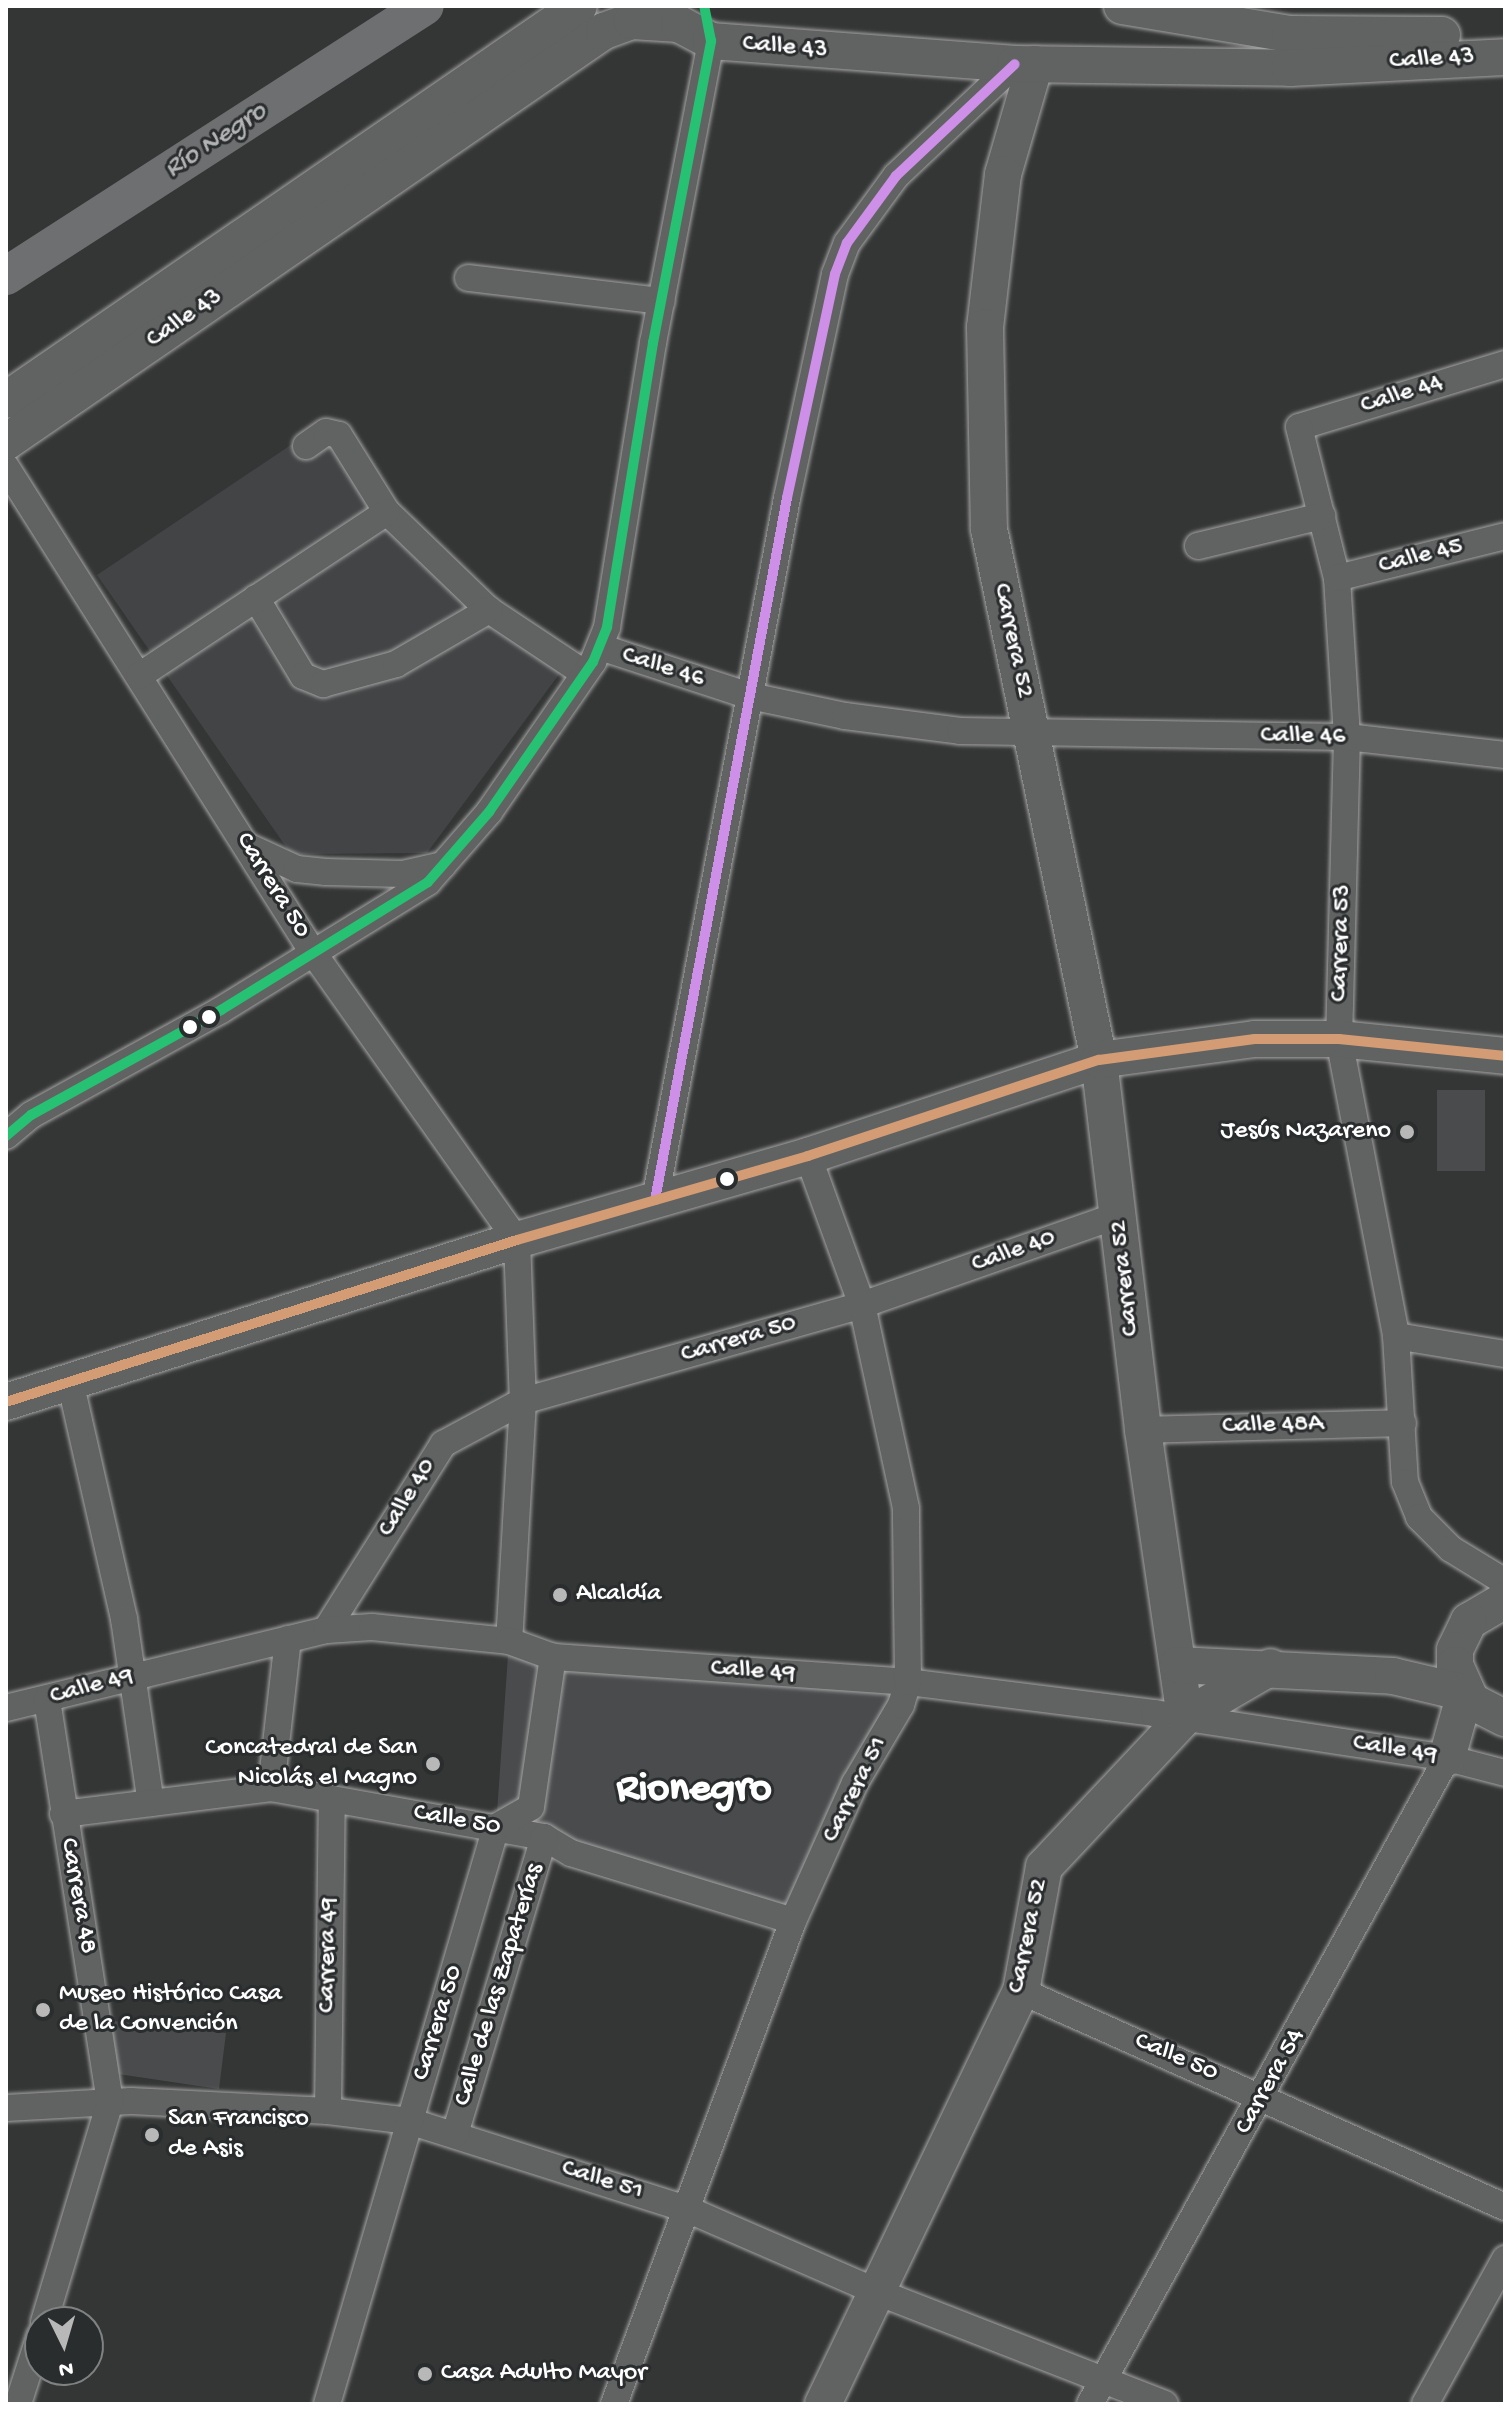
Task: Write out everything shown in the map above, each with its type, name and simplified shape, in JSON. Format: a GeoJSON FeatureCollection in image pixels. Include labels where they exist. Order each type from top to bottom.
{"type":"FeatureCollection","features":[{"type":"Feature","properties":{"kind":"street","name":"Calle 43"},"geometry":{"type":"LineString","coordinates":[[6,400],[579,6]]}},
{"type":"Feature","properties":{"kind":"street"},"geometry":{"type":"LineString","coordinates":[[600,647],[711,41],[704,6]]}},
{"type":"Feature","properties":{"kind":"street","name":"Calle 43"},"geometry":{"type":"LineString","coordinates":[[1122,6],[1290,34],[1393,37],[1505,32]]}},
{"type":"Feature","properties":{"kind":"street"},"geometry":{"type":"LineString","coordinates":[[1074,65],[1090,55],[1172,52],[1176,40],[1159,12]]}},
{"type":"Feature","properties":{"kind":"street","name":"Calle 43"},"geometry":{"type":"LineString","coordinates":[[6,442],[604,31],[632,21],[659,20],[711,41],[1025,64],[1290,68],[1505,57]]}},
{"type":"Feature","properties":{"kind":"street"},"geometry":{"type":"LineString","coordinates":[[655,1200],[828,301],[847,243],[896,176],[1025,64]]}},
{"type":"Feature","properties":{"kind":"street","name":"Carrera 52"},"geometry":{"type":"LineString","coordinates":[[823,2404],[1021,1991],[1044,1867],[1185,1717],[1143,1430],[1099,1060],[989,529],[985,327],[1003,174],[1025,64]]}},
{"type":"Feature","properties":{"kind":"street"},"geometry":{"type":"LineString","coordinates":[[468,278],[662,301]]}},
{"type":"Feature","properties":{"kind":"street","name":"Calle 44"},"geometry":{"type":"LineString","coordinates":[[1299,427],[1505,364]]}},
{"type":"Feature","properties":{"kind":"street","name":"Carrera 53"},"geometry":{"type":"LineString","coordinates":[[1299,427],[1337,578],[1347,737],[1339,1039],[1396,1336],[1403,1423],[1402,1459],[1408,1496],[1419,1517],[1451,1549],[1505,1582]]}},
{"type":"Feature","properties":{"kind":"street"},"geometry":{"type":"LineString","coordinates":[[306,446],[326,432],[339,435],[387,512],[489,610],[584,673]]}},
{"type":"Feature","properties":{"kind":"street","name":"Carrera 50"},"geometry":{"type":"LineString","coordinates":[[6,467],[312,951],[517,1240]]}},
{"type":"Feature","properties":{"kind":"street"},"geometry":{"type":"LineString","coordinates":[[139,676],[387,512]]}},
{"type":"Feature","properties":{"kind":"street"},"geometry":{"type":"LineString","coordinates":[[1198,546],[1322,516]]}},
{"type":"Feature","properties":{"kind":"street","name":"Calle 45"},"geometry":{"type":"LineString","coordinates":[[1337,578],[1505,536]]}},
{"type":"Feature","properties":{"kind":"street"},"geometry":{"type":"LineString","coordinates":[[256,598],[303,676],[323,684],[396,664],[489,610]]}},
{"type":"Feature","properties":{"kind":"street","name":"Calle 46"},"geometry":{"type":"LineString","coordinates":[[6,1136],[31,1115],[221,1010],[428,882],[447,864],[519,772],[600,647],[750,696],[902,724],[1030,733],[1347,737],[1505,755]]}},
{"type":"Feature","properties":{"kind":"street"},"geometry":{"type":"LineString","coordinates":[[247,846],[297,869],[326,872],[403,874],[447,864]]}},
{"type":"Feature","properties":{"kind":"street"},"geometry":{"type":"LineString","coordinates":[[6,1402],[517,1240],[808,1156],[1099,1060],[1255,1039],[1339,1039],[1505,1056]]}},
{"type":"Feature","properties":{"kind":"street","name":"Carrera 51"},"geometry":{"type":"LineString","coordinates":[[614,2404],[689,2210],[793,1921],[855,1783],[901,1705],[908,1682],[906,1508],[862,1305],[808,1156]]}},
{"type":"Feature","properties":{"kind":"street","name":"Calle 40"},"geometry":{"type":"LineString","coordinates":[[862,1305],[1119,1215]]}},
{"type":"Feature","properties":{"kind":"street"},"geometry":{"type":"LineString","coordinates":[[509,1641],[523,1401],[517,1240]]}},
{"type":"Feature","properties":{"kind":"street","name":"Carrera 50"},"geometry":{"type":"LineString","coordinates":[[523,1401],[862,1305]]}},
{"type":"Feature","properties":{"kind":"street"},"geometry":{"type":"LineString","coordinates":[[1396,1336],[1505,1354]]}},
{"type":"Feature","properties":{"kind":"street"},"geometry":{"type":"LineString","coordinates":[[70,1381],[132,1676],[151,1803]]}},
{"type":"Feature","properties":{"kind":"street","name":"Calle 40"},"geometry":{"type":"LineString","coordinates":[[326,1630],[443,1444],[523,1401]]}},
{"type":"Feature","properties":{"kind":"street","name":"Calle 48A"},"geometry":{"type":"LineString","coordinates":[[1143,1430],[1403,1423]]}},
{"type":"Feature","properties":{"kind":"street"},"geometry":{"type":"LineString","coordinates":[[1393,1676],[1431,1666],[1455,1650],[1469,1621],[1505,1600]]}},
{"type":"Feature","properties":{"kind":"street","name":"Calle 49"},"geometry":{"type":"LineString","coordinates":[[6,1708],[326,1630],[372,1627],[509,1641],[553,1657],[908,1682],[1185,1717],[1447,1758],[1505,1773]]}},
{"type":"Feature","properties":{"kind":"street"},"geometry":{"type":"LineString","coordinates":[[271,1788],[288,1639]]}},
{"type":"Feature","properties":{"kind":"street"},"geometry":{"type":"LineString","coordinates":[[1455,1650],[1486,1708]]}},
{"type":"Feature","properties":{"kind":"street"},"geometry":{"type":"LineString","coordinates":[[496,1827],[531,1807],[553,1657]]}},
{"type":"Feature","properties":{"kind":"street"},"geometry":{"type":"LineString","coordinates":[[1178,1665],[1271,1667],[1393,1676],[1486,1708]]}},
{"type":"Feature","properties":{"kind":"street"},"geometry":{"type":"LineString","coordinates":[[1185,1717],[1271,1667]]}},
{"type":"Feature","properties":{"kind":"street","name":"Carrera 48"},"geometry":{"type":"LineString","coordinates":[[47,1700],[110,2102],[49,2306]]}},
{"type":"Feature","properties":{"kind":"street","name":"Carrera 54"},"geometry":{"type":"LineString","coordinates":[[1090,2404],[1101,2379],[1264,2097],[1447,1758],[1486,1708]]}},
{"type":"Feature","properties":{"kind":"street","name":"Calle 50"},"geometry":{"type":"LineString","coordinates":[[63,1814],[271,1788],[544,1837],[571,1853],[793,1921]]}},
{"type":"Feature","properties":{"kind":"street","name":"Carrera 49"},"geometry":{"type":"LineString","coordinates":[[328,2111],[332,1799]]}},
{"type":"Feature","properties":{"kind":"street","name":"Carrera 50"},"geometry":{"type":"LineString","coordinates":[[327,2404],[496,1827]]}},
{"type":"Feature","properties":{"kind":"street","name":"Calle de las Zapaterías"},"geometry":{"type":"LineString","coordinates":[[455,2134],[544,1837]]}},
{"type":"Feature","properties":{"kind":"street","name":"Calle 50"},"geometry":{"type":"LineString","coordinates":[[1021,1991],[1505,2207]]}},
{"type":"Feature","properties":{"kind":"street"},"geometry":{"type":"LineString","coordinates":[[448,1992],[492,2006]]}},
{"type":"Feature","properties":{"kind":"street","name":"Calle 51"},"geometry":{"type":"LineString","coordinates":[[6,2108],[110,2102],[328,2111],[409,2121],[689,2210],[875,2291],[1165,2404]]}},
{"type":"Feature","properties":{"kind":"street"},"geometry":{"type":"LineString","coordinates":[[1425,2404],[1505,2259]]}},
{"type":"Feature","properties":{"kind":"shaded area"},"geometry":{"type":"Polygon","coordinates":[[[319,426],[563,669],[427,853],[291,854],[97,575],[319,426]]]}},
{"type":"Feature","properties":{"kind":"shaded area"},"geometry":{"type":"Polygon","coordinates":[[[1437,1090],[1485,1090],[1485,1171],[1437,1171],[1437,1090]]]}},
{"type":"Feature","properties":{"kind":"shaded area"},"geometry":{"type":"Polygon","coordinates":[[[509,1641],[908,1682],[793,1921],[496,1827],[509,1641]]]}},
{"type":"Feature","properties":{"kind":"shaded area"},"geometry":{"type":"Polygon","coordinates":[[[113,2021],[226,2033],[219,2089],[118,2074],[111,2060],[113,2021]]]}},
{"type":"Feature","properties":{"kind":"waterway","name":"Río Negro"},"geometry":{"type":"LineString","coordinates":[[6,276],[425,6]]}},
{"type":"Feature","properties":{"kind":"transit line","name":"44"},"geometry":{"type":"LineString","coordinates":[[6,1136],[31,1115],[221,1010],[428,882],[489,812],[593,662],[607,627],[653,343],[711,41],[704,6]]}},
{"type":"Feature","properties":{"kind":"transit line"},"geometry":{"type":"LineString","coordinates":[[655,1200],[787,498],[835,274],[847,243],[896,176],[1015,64]]}},
{"type":"Feature","properties":{"kind":"transit line"},"geometry":{"type":"LineString","coordinates":[[6,1402],[517,1240],[808,1156],[1099,1060],[1255,1039],[1339,1039],[1505,1056]]}},
{"type":"Feature","properties":{"kind":"place","name":"Jesús Nazareno"},"geometry":{"type":"Point","coordinates":[1407,1132]}},
{"type":"Feature","properties":{"kind":"place","name":"Alcaldía"},"geometry":{"type":"Point","coordinates":[560,1595]}},
{"type":"Feature","properties":{"kind":"place","name":"Concatedral de San Nicolás el Magno"},"geometry":{"type":"Point","coordinates":[433,1764]}},
{"type":"Feature","properties":{"kind":"place","name":"Museo Histórico Casa de la Convención"},"geometry":{"type":"Point","coordinates":[43,2010]}},
{"type":"Feature","properties":{"kind":"place","name":"San Francisco de Asis"},"geometry":{"type":"Point","coordinates":[152,2135]}},
{"type":"Feature","properties":{"kind":"place","name":"Casa Adulto Mayor"},"geometry":{"type":"Point","coordinates":[425,2374]}},
{"type":"Feature","properties":{"kind":"district","name":"Rionegro"},"geometry":{"type":"Point","coordinates":[694,1791]}}]}
